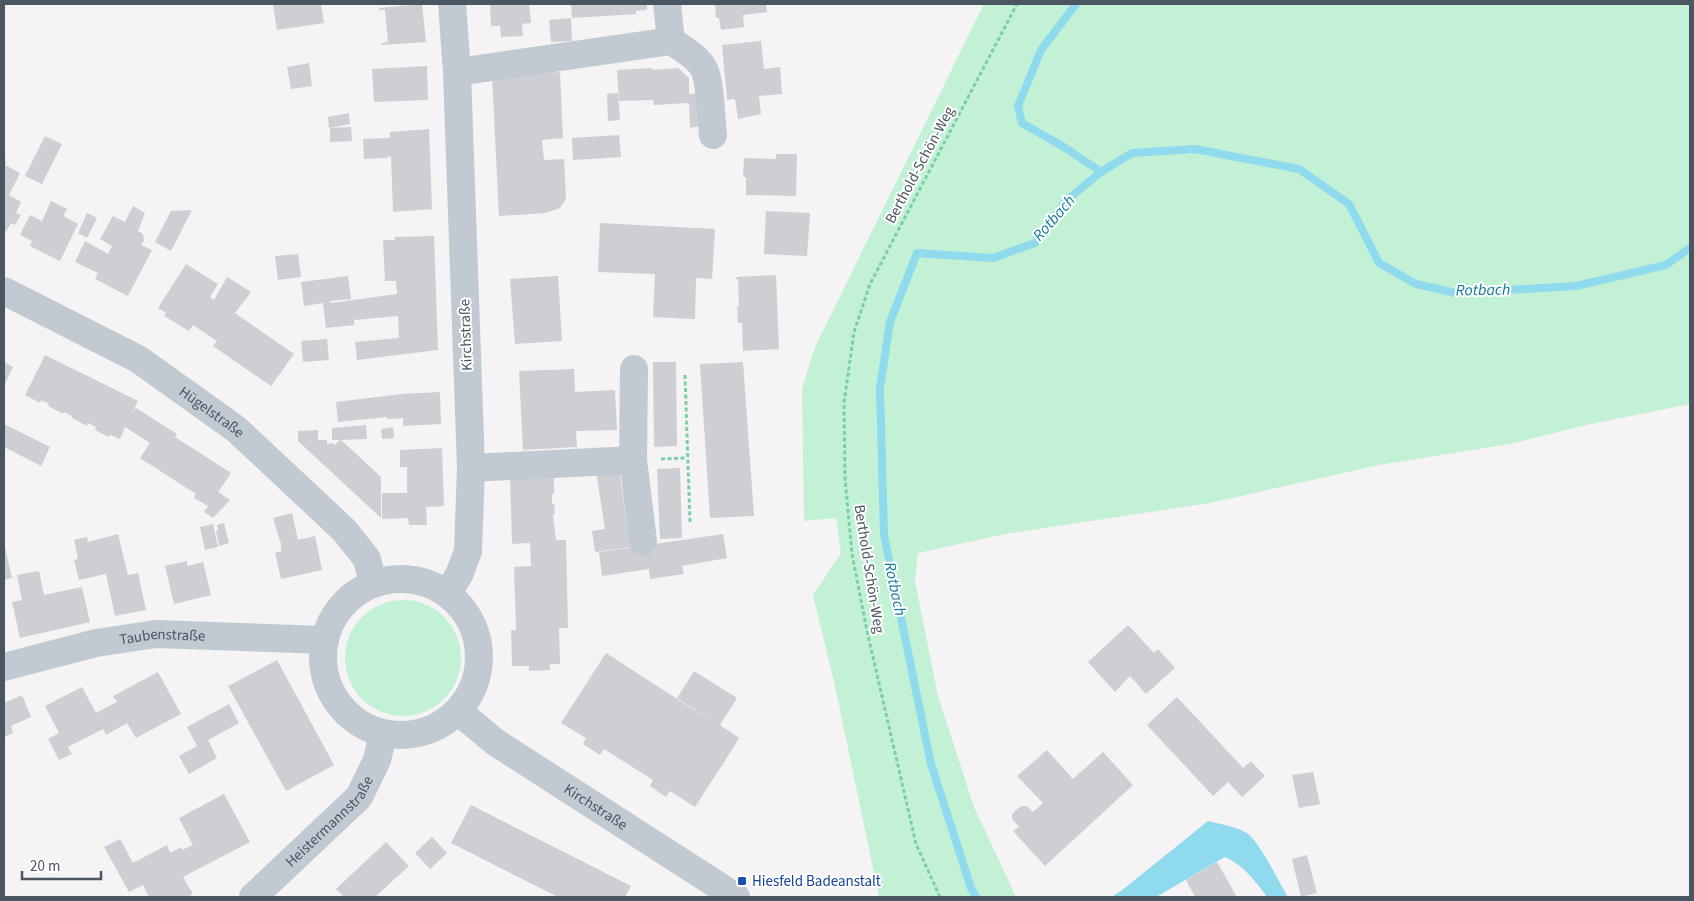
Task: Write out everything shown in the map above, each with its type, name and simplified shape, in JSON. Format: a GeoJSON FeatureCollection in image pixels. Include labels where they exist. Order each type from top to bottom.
{"type":"FeatureCollection","features":[{"type":"Feature","properties":{"kind":"street","name":"Kirchstraße"},"geometry":{"type":"LineString","coordinates":[[447,594],[459,575],[468,551],[471,468],[457,72],[452,4]]}},
{"type":"Feature","properties":{"kind":"street"},"geometry":{"type":"LineString","coordinates":[[666,4],[671,40],[691,55],[704,68],[708,83],[713,135]]}},
{"type":"Feature","properties":{"kind":"street"},"geometry":{"type":"LineString","coordinates":[[457,72],[671,40]]}},
{"type":"Feature","properties":{"kind":"street","name":"Hügelstraße"},"geometry":{"type":"LineString","coordinates":[[4,291],[138,359],[236,429],[344,530],[366,559],[373,584]]}},
{"type":"Feature","properties":{"kind":"street"},"geometry":{"type":"LineString","coordinates":[[634,369],[634,460],[643,541]]}},
{"type":"Feature","properties":{"kind":"street"},"geometry":{"type":"LineString","coordinates":[[471,468],[634,460]]}},
{"type":"Feature","properties":{"kind":"street"},"geometry":{"type":"LineString","coordinates":[[398,579],[424,582],[447,594],[466,613],[477,637],[480,663],[473,689],[458,711],[443,724],[424,732],[404,736],[383,734],[361,724],[342,709],[330,688],[324,664],[325,640],[335,617],[352,597],[373,584],[398,579]]}},
{"type":"Feature","properties":{"kind":"street","name":"Taubenstraße"},"geometry":{"type":"LineString","coordinates":[[4,667],[96,642],[156,634],[325,640]]}},
{"type":"Feature","properties":{"kind":"street","name":"Kirchstraße"},"geometry":{"type":"LineString","coordinates":[[458,711],[495,742],[736,897]]}},
{"type":"Feature","properties":{"kind":"street","name":"Heistermannstraße"},"geometry":{"type":"LineString","coordinates":[[253,897],[360,797],[377,760],[383,734]]}},
{"type":"Feature","properties":{"kind":"path","name":"Berthold-Schön-Weg"},"geometry":{"type":"LineString","coordinates":[[940,897],[916,844],[867,631],[852,554],[844,478],[844,403],[854,332],[870,284],[1017,4]]}},
{"type":"Feature","properties":{"kind":"path"},"geometry":{"type":"LineString","coordinates":[[685,375],[690,523]]}},
{"type":"Feature","properties":{"kind":"green space"},"geometry":{"type":"Polygon","coordinates":[[[984,4],[1690,4],[1690,404],[1591,424],[1510,444],[1379,465],[1210,503],[1005,534],[918,553],[915,581],[938,696],[974,807],[1016,897],[879,897],[835,686],[813,595],[841,553],[836,518],[804,521],[802,389],[815,347],[984,4]]]}},
{"type":"Feature","properties":{"kind":"green space"},"geometry":{"type":"Polygon","coordinates":[[[403,600],[425,604],[444,617],[457,636],[461,658],[457,680],[444,699],[425,712],[403,716],[381,712],[362,699],[349,680],[345,658],[349,636],[362,617],[381,604],[403,600]]]}},
{"type":"Feature","properties":{"kind":"water"},"geometry":{"type":"Polygon","coordinates":[[[1208,821],[1236,828],[1250,836],[1262,852],[1288,897],[1267,897],[1244,869],[1225,857],[1156,897],[1111,897],[1121,891],[1208,821]]]}},
{"type":"Feature","properties":{"kind":"building"},"geometry":{"type":"Polygon","coordinates":[[[321,4],[324,23],[277,30],[273,5],[321,4]]]}},
{"type":"Feature","properties":{"kind":"building"},"geometry":{"type":"Polygon","coordinates":[[[422,4],[426,42],[382,45],[381,43],[388,42],[385,10],[379,10],[379,8],[422,4]]]}},
{"type":"Feature","properties":{"kind":"building"},"geometry":{"type":"Polygon","coordinates":[[[490,4],[529,4],[531,23],[522,24],[523,36],[501,37],[500,26],[491,26],[490,4]]]}},
{"type":"Feature","properties":{"kind":"building"},"geometry":{"type":"Polygon","coordinates":[[[571,4],[647,4],[647,10],[636,11],[636,14],[572,18],[571,4]]]}},
{"type":"Feature","properties":{"kind":"building"},"geometry":{"type":"Polygon","coordinates":[[[715,4],[766,4],[767,12],[743,15],[744,27],[721,30],[719,18],[716,18],[715,4]]]}},
{"type":"Feature","properties":{"kind":"building"},"geometry":{"type":"Polygon","coordinates":[[[571,18],[572,41],[551,42],[549,20],[571,18]]]}},
{"type":"Feature","properties":{"kind":"building"},"geometry":{"type":"Polygon","coordinates":[[[761,41],[764,69],[780,67],[782,94],[759,96],[761,114],[738,119],[735,99],[727,100],[722,45],[761,41]]]}},
{"type":"Feature","properties":{"kind":"building"},"geometry":{"type":"Polygon","coordinates":[[[309,63],[312,86],[291,89],[287,67],[309,63]]]}},
{"type":"Feature","properties":{"kind":"building"},"geometry":{"type":"Polygon","coordinates":[[[427,66],[428,100],[374,102],[372,69],[427,66]]]}},
{"type":"Feature","properties":{"kind":"building"},"geometry":{"type":"Polygon","coordinates":[[[652,68],[653,70],[678,68],[689,78],[689,94],[703,93],[706,125],[690,128],[689,103],[654,105],[653,100],[619,101],[617,70],[652,68]]]}},
{"type":"Feature","properties":{"kind":"building"},"geometry":{"type":"Polygon","coordinates":[[[560,72],[563,138],[542,140],[544,160],[564,159],[566,199],[560,208],[546,213],[499,216],[492,76],[560,72]]]}},
{"type":"Feature","properties":{"kind":"building"},"geometry":{"type":"Polygon","coordinates":[[[618,93],[620,120],[608,121],[607,94],[618,93]]]}},
{"type":"Feature","properties":{"kind":"building"},"geometry":{"type":"Polygon","coordinates":[[[349,113],[350,124],[329,128],[328,117],[349,113]]]}},
{"type":"Feature","properties":{"kind":"building"},"geometry":{"type":"Polygon","coordinates":[[[351,127],[352,141],[330,142],[330,128],[351,127]]]}},
{"type":"Feature","properties":{"kind":"building"},"geometry":{"type":"Polygon","coordinates":[[[429,129],[432,209],[393,212],[391,156],[364,159],[363,139],[390,138],[390,132],[429,129]]]}},
{"type":"Feature","properties":{"kind":"building"},"geometry":{"type":"Polygon","coordinates":[[[619,135],[621,157],[573,160],[572,138],[619,135]]]}},
{"type":"Feature","properties":{"kind":"building"},"geometry":{"type":"Polygon","coordinates":[[[45,136],[62,144],[42,184],[25,176],[45,136]]]}},
{"type":"Feature","properties":{"kind":"building"},"geometry":{"type":"Polygon","coordinates":[[[776,154],[797,154],[796,196],[746,195],[746,177],[743,177],[744,158],[776,159],[776,154]]]}},
{"type":"Feature","properties":{"kind":"building"},"geometry":{"type":"Polygon","coordinates":[[[4,161],[7,162],[5,165],[20,173],[9,195],[21,202],[16,213],[21,215],[15,225],[11,223],[5,233],[4,233],[4,161]]]}},
{"type":"Feature","properties":{"kind":"building"},"geometry":{"type":"Polygon","coordinates":[[[51,201],[67,209],[63,216],[78,224],[60,261],[30,246],[32,241],[20,235],[30,215],[42,221],[51,201]]]}},
{"type":"Feature","properties":{"kind":"building"},"geometry":{"type":"Polygon","coordinates":[[[133,206],[145,213],[138,231],[143,234],[144,240],[141,245],[152,250],[128,296],[95,279],[98,273],[75,262],[85,241],[108,254],[112,246],[100,239],[113,216],[125,222],[133,206]]]}},
{"type":"Feature","properties":{"kind":"building"},"geometry":{"type":"Polygon","coordinates":[[[192,210],[171,251],[155,242],[171,211],[192,210]]]}},
{"type":"Feature","properties":{"kind":"building"},"geometry":{"type":"Polygon","coordinates":[[[766,211],[810,213],[807,256],[764,254],[766,211]]]}},
{"type":"Feature","properties":{"kind":"building"},"geometry":{"type":"Polygon","coordinates":[[[87,213],[97,218],[87,238],[78,233],[87,213]]]}},
{"type":"Feature","properties":{"kind":"building"},"geometry":{"type":"Polygon","coordinates":[[[600,223],[715,229],[712,279],[696,278],[695,319],[653,317],[655,274],[598,272],[600,223]]]}},
{"type":"Feature","properties":{"kind":"building"},"geometry":{"type":"Polygon","coordinates":[[[434,236],[438,350],[357,360],[355,342],[399,338],[398,316],[354,320],[354,325],[326,328],[323,303],[304,306],[301,282],[348,276],[351,299],[330,301],[331,303],[397,294],[396,281],[385,281],[383,240],[395,240],[395,237],[434,236]]]}},
{"type":"Feature","properties":{"kind":"building"},"geometry":{"type":"Polygon","coordinates":[[[298,254],[301,277],[278,280],[275,256],[298,254]]]}},
{"type":"Feature","properties":{"kind":"building"},"geometry":{"type":"Polygon","coordinates":[[[186,264],[218,284],[210,297],[214,300],[227,277],[251,292],[235,313],[294,354],[271,386],[213,346],[217,341],[193,325],[189,331],[164,316],[166,313],[158,308],[186,264]]]}},
{"type":"Feature","properties":{"kind":"building"},"geometry":{"type":"Polygon","coordinates":[[[776,275],[779,349],[743,351],[742,323],[738,323],[738,279],[736,277],[776,275]]]}},
{"type":"Feature","properties":{"kind":"building"},"geometry":{"type":"Polygon","coordinates":[[[558,276],[562,341],[515,344],[510,279],[558,276]]]}},
{"type":"Feature","properties":{"kind":"building"},"geometry":{"type":"Polygon","coordinates":[[[327,339],[329,360],[303,362],[301,341],[327,339]]]}},
{"type":"Feature","properties":{"kind":"building"},"geometry":{"type":"Polygon","coordinates":[[[45,355],[138,401],[132,413],[136,408],[177,434],[175,437],[231,473],[218,492],[230,500],[213,518],[204,512],[208,506],[194,498],[196,494],[140,458],[150,443],[125,427],[120,439],[110,435],[109,437],[95,430],[96,427],[88,423],[87,426],[72,418],[72,416],[64,412],[63,414],[48,406],[49,404],[41,400],[40,403],[25,395],[45,355]]]}},
{"type":"Feature","properties":{"kind":"building"},"geometry":{"type":"Polygon","coordinates":[[[4,362],[13,367],[4,386],[4,362]]]}},
{"type":"Feature","properties":{"kind":"building"},"geometry":{"type":"Polygon","coordinates":[[[653,362],[676,362],[677,446],[654,447],[653,362]]]}},
{"type":"Feature","properties":{"kind":"building"},"geometry":{"type":"Polygon","coordinates":[[[743,362],[754,516],[710,518],[700,364],[743,362]]]}},
{"type":"Feature","properties":{"kind":"building"},"geometry":{"type":"Polygon","coordinates":[[[574,369],[575,392],[615,390],[617,430],[576,431],[577,447],[523,450],[519,371],[574,369]]]}},
{"type":"Feature","properties":{"kind":"building"},"geometry":{"type":"Polygon","coordinates":[[[440,392],[441,424],[403,426],[403,418],[387,419],[387,417],[338,422],[336,402],[402,394],[440,392]]]}},
{"type":"Feature","properties":{"kind":"building"},"geometry":{"type":"Polygon","coordinates":[[[4,424],[50,447],[41,466],[4,447],[4,424]]]}},
{"type":"Feature","properties":{"kind":"building"},"geometry":{"type":"Polygon","coordinates":[[[366,425],[367,439],[341,440],[381,477],[381,518],[298,441],[298,431],[318,430],[318,440],[327,440],[327,444],[333,443],[335,445],[340,440],[332,440],[332,428],[366,425]]]}},
{"type":"Feature","properties":{"kind":"building"},"geometry":{"type":"Polygon","coordinates":[[[393,427],[394,438],[382,439],[381,429],[393,427]]]}},
{"type":"Feature","properties":{"kind":"building"},"geometry":{"type":"Polygon","coordinates":[[[442,448],[444,506],[426,507],[427,525],[409,525],[408,518],[382,519],[382,493],[407,493],[407,467],[400,467],[400,450],[442,448]]]}},
{"type":"Feature","properties":{"kind":"building"},"geometry":{"type":"Polygon","coordinates":[[[619,468],[630,547],[595,552],[592,531],[605,529],[596,471],[619,468]]]}},
{"type":"Feature","properties":{"kind":"building"},"geometry":{"type":"Polygon","coordinates":[[[680,468],[682,538],[660,539],[657,469],[680,468]]]}},
{"type":"Feature","properties":{"kind":"building"},"geometry":{"type":"Polygon","coordinates":[[[554,476],[552,504],[554,503],[555,514],[553,515],[556,540],[566,540],[568,628],[559,628],[560,664],[550,664],[550,670],[529,671],[529,666],[512,666],[511,630],[516,630],[514,567],[531,566],[530,543],[512,544],[510,478],[554,476]]]}},
{"type":"Feature","properties":{"kind":"building"},"geometry":{"type":"Polygon","coordinates":[[[292,513],[298,540],[315,536],[322,570],[281,579],[275,553],[281,551],[281,544],[273,518],[292,513]]]}},
{"type":"Feature","properties":{"kind":"building"},"geometry":{"type":"Polygon","coordinates":[[[224,523],[229,543],[219,546],[216,531],[218,531],[217,525],[224,523]]]}},
{"type":"Feature","properties":{"kind":"building"},"geometry":{"type":"Polygon","coordinates":[[[213,524],[218,547],[205,550],[200,527],[213,524]]]}},
{"type":"Feature","properties":{"kind":"building"},"geometry":{"type":"Polygon","coordinates":[[[118,534],[128,575],[138,573],[146,610],[115,616],[106,574],[79,580],[74,560],[78,559],[74,540],[87,537],[88,542],[118,534]]]}},
{"type":"Feature","properties":{"kind":"building"},"geometry":{"type":"Polygon","coordinates":[[[723,534],[727,558],[682,566],[684,574],[650,579],[649,569],[602,576],[599,552],[723,534]]]}},
{"type":"Feature","properties":{"kind":"building"},"geometry":{"type":"Polygon","coordinates":[[[4,543],[12,578],[4,580],[4,543]]]}},
{"type":"Feature","properties":{"kind":"building"},"geometry":{"type":"Polygon","coordinates":[[[187,561],[187,566],[203,562],[211,595],[174,604],[165,566],[187,561]]]}},
{"type":"Feature","properties":{"kind":"building"},"geometry":{"type":"Polygon","coordinates":[[[39,571],[44,595],[82,587],[90,622],[20,638],[12,602],[22,600],[17,575],[39,571]]]}},
{"type":"Feature","properties":{"kind":"building"},"geometry":{"type":"Polygon","coordinates":[[[1128,625],[1154,653],[1158,649],[1175,668],[1146,694],[1130,676],[1115,692],[1088,662],[1128,625]]]}},
{"type":"Feature","properties":{"kind":"building"},"geometry":{"type":"Polygon","coordinates":[[[606,653],[719,726],[677,698],[694,671],[737,698],[720,725],[739,738],[723,764],[724,766],[722,765],[695,807],[670,791],[666,797],[650,786],[653,780],[604,749],[600,755],[583,744],[586,738],[561,723],[606,653]]]}},
{"type":"Feature","properties":{"kind":"building"},"geometry":{"type":"Polygon","coordinates":[[[277,660],[334,765],[286,791],[228,686],[277,660]]]}},
{"type":"Feature","properties":{"kind":"building"},"geometry":{"type":"Polygon","coordinates":[[[158,672],[181,714],[136,738],[127,723],[106,735],[103,729],[68,747],[72,754],[59,760],[48,739],[59,733],[45,706],[82,687],[96,713],[117,702],[113,696],[158,672]]]}},
{"type":"Feature","properties":{"kind":"building"},"geometry":{"type":"Polygon","coordinates":[[[22,695],[31,717],[11,726],[13,733],[4,737],[4,703],[22,695]]]}},
{"type":"Feature","properties":{"kind":"building"},"geometry":{"type":"Polygon","coordinates":[[[1177,697],[1243,768],[1251,761],[1265,776],[1242,797],[1228,782],[1213,796],[1147,725],[1177,697]]]}},
{"type":"Feature","properties":{"kind":"building"},"geometry":{"type":"Polygon","coordinates":[[[229,704],[239,723],[208,740],[217,758],[189,774],[179,756],[197,746],[187,727],[229,704]]]}},
{"type":"Feature","properties":{"kind":"building"},"geometry":{"type":"Polygon","coordinates":[[[1047,750],[1073,779],[1103,752],[1133,785],[1045,866],[1013,831],[1019,827],[1012,819],[1012,814],[1021,806],[1027,806],[1033,812],[1043,803],[1017,776],[1047,750]]]}},
{"type":"Feature","properties":{"kind":"building"},"geometry":{"type":"Polygon","coordinates":[[[1313,772],[1320,804],[1299,808],[1292,775],[1313,772]]]}},
{"type":"Feature","properties":{"kind":"building"},"geometry":{"type":"Polygon","coordinates":[[[224,794],[250,842],[183,877],[193,894],[187,897],[149,897],[143,885],[129,892],[104,847],[120,839],[133,863],[167,845],[170,853],[181,847],[182,850],[193,845],[179,818],[224,794]]]}},
{"type":"Feature","properties":{"kind":"building"},"geometry":{"type":"Polygon","coordinates":[[[471,805],[631,886],[625,897],[558,897],[451,843],[471,805]]]}},
{"type":"Feature","properties":{"kind":"building"},"geometry":{"type":"Polygon","coordinates":[[[432,837],[447,853],[430,869],[415,853],[432,837]]]}},
{"type":"Feature","properties":{"kind":"building"},"geometry":{"type":"Polygon","coordinates":[[[386,842],[409,866],[375,897],[344,897],[336,889],[386,842]]]}},
{"type":"Feature","properties":{"kind":"building"},"geometry":{"type":"Polygon","coordinates":[[[1307,855],[1317,893],[1301,897],[1292,859],[1307,855]]]}},
{"type":"Feature","properties":{"kind":"building"},"geometry":{"type":"Polygon","coordinates":[[[1217,862],[1237,897],[1195,897],[1186,880],[1217,862]]]}},
{"type":"Feature","properties":{"kind":"waterway"},"geometry":{"type":"LineString","coordinates":[[1076,4],[1041,50],[1018,106],[1022,123],[1067,149],[1101,172]]}},
{"type":"Feature","properties":{"kind":"waterway","name":"Rotbach"},"geometry":{"type":"LineString","coordinates":[[976,897],[971,888],[931,764],[884,535],[880,388],[890,322],[917,253],[993,258],[1035,243],[1067,200],[1101,172],[1132,153],[1195,149],[1299,169],[1349,204],[1379,263],[1416,284],[1456,293],[1576,286],[1666,265],[1690,248]]}},
{"type":"Feature","properties":{"kind":"place","name":"Hiesfeld Badeanstalt"},"geometry":{"type":"Point","coordinates":[742,881]}}]}
